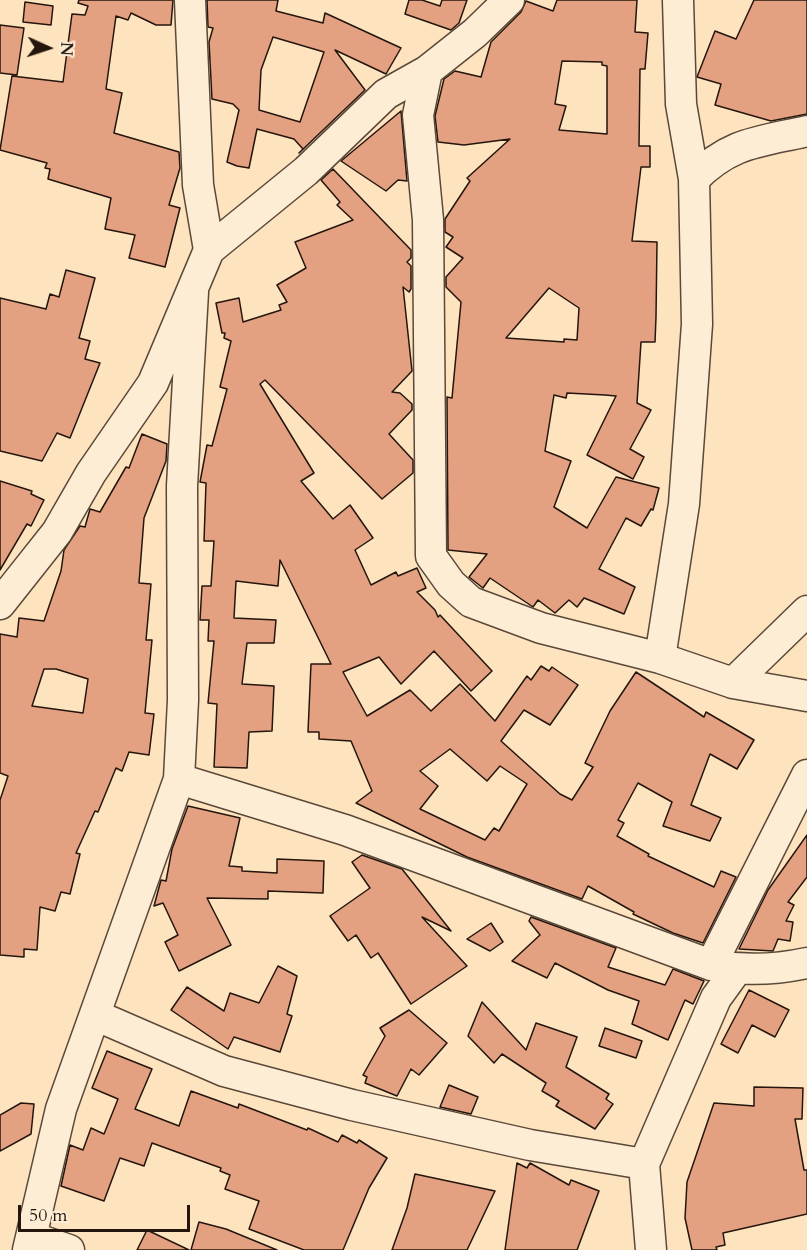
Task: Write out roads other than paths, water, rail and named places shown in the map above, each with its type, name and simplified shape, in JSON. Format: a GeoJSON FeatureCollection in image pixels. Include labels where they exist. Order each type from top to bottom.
{"type":"FeatureCollection","features":[{"type":"Feature","properties":{"kind":"street"},"geometry":{"type":"LineString","coordinates":[[190,0],[198,185],[209,250]]}},
{"type":"Feature","properties":{"kind":"street"},"geometry":{"type":"LineString","coordinates":[[0,604],[57,532],[91,474],[153,383],[209,250],[306,171],[386,94],[427,71],[475,33],[508,0]]}},
{"type":"Feature","properties":{"kind":"street"},"geometry":{"type":"LineString","coordinates":[[660,658],[684,504],[697,324],[694,179],[681,104],[678,0]]}},
{"type":"Feature","properties":{"kind":"street"},"geometry":{"type":"LineString","coordinates":[[427,71],[418,115],[428,220],[431,556],[451,584],[471,602],[541,628],[660,658],[733,683],[807,696]]}},
{"type":"Feature","properties":{"kind":"street"},"geometry":{"type":"LineString","coordinates":[[694,179],[710,163],[732,149],[807,131]]}},
{"type":"Feature","properties":{"kind":"street"},"geometry":{"type":"LineString","coordinates":[[69,1250],[29,1243],[61,1109],[178,779],[183,689],[182,486],[193,292]]}},
{"type":"Feature","properties":{"kind":"street"},"geometry":{"type":"LineString","coordinates":[[733,683],[807,611]]}},
{"type":"Feature","properties":{"kind":"street"},"geometry":{"type":"LineString","coordinates":[[651,1250],[644,1164],[716,998],[724,967],[807,775]]}},
{"type":"Feature","properties":{"kind":"street"},"geometry":{"type":"LineString","coordinates":[[178,779],[345,830],[724,967],[781,969],[807,963]]}},
{"type":"Feature","properties":{"kind":"street"},"geometry":{"type":"LineString","coordinates":[[95,1015],[224,1071],[352,1105],[530,1145],[644,1164]]}}]}
